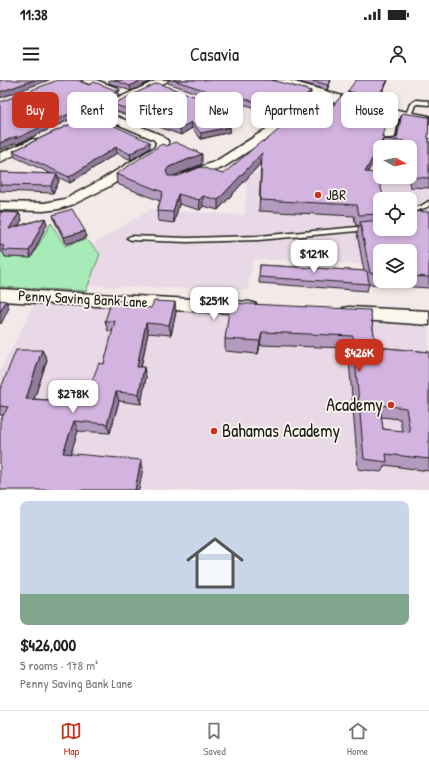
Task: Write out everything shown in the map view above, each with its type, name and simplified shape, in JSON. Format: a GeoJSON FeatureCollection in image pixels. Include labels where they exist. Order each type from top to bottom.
{"type":"FeatureCollection","features":[{"type":"Feature","properties":{"kind":"street"},"geometry":{"type":"LineString","coordinates":[[87,80],[126,94]]}},
{"type":"Feature","properties":{"kind":"street"},"geometry":{"type":"LineString","coordinates":[[274,80],[311,92]]}},
{"type":"Feature","properties":{"kind":"street"},"geometry":{"type":"LineString","coordinates":[[142,92],[164,84]]}},
{"type":"Feature","properties":{"kind":"street"},"geometry":{"type":"LineString","coordinates":[[398,115],[429,120]]}},
{"type":"Feature","properties":{"kind":"street"},"geometry":{"type":"LineString","coordinates":[[0,206],[34,207],[58,205],[75,199],[151,155],[163,145],[162,141],[157,138],[118,121]]}},
{"type":"Feature","properties":{"kind":"street"},"geometry":{"type":"LineString","coordinates":[[174,182],[220,164],[277,128]]}},
{"type":"Feature","properties":{"kind":"street"},"geometry":{"type":"LineString","coordinates":[[388,140],[391,128]]}},
{"type":"Feature","properties":{"kind":"street"},"geometry":{"type":"LineString","coordinates":[[0,158],[42,138]]}},
{"type":"Feature","properties":{"kind":"street","name":"Penny Saving Bank Lane"},"geometry":{"type":"LineString","coordinates":[[0,295],[262,309]]}},
{"type":"Feature","properties":{"kind":"street"},"geometry":{"type":"LineString","coordinates":[[334,313],[429,318]]}},
{"type":"Feature","properties":{"kind":"lane"},"geometry":{"type":"LineString","coordinates":[[408,117],[413,104],[416,102],[429,103]]}},
{"type":"Feature","properties":{"kind":"lane"},"geometry":{"type":"LineString","coordinates":[[417,209],[429,203]]}},
{"type":"Feature","properties":{"kind":"lane"},"geometry":{"type":"LineString","coordinates":[[131,238],[187,240],[258,238],[373,228]]}},
{"type":"Feature","properties":{"kind":"shaded area","name":"JBR"},"geometry":{"type":"Polygon","coordinates":[[[429,145],[429,268],[417,257],[417,244],[373,244],[373,265],[253,259],[248,290],[85,286],[85,249],[151,209],[245,215],[247,173],[373,179],[373,184],[417,184],[417,146],[429,145]]]}},
{"type":"Feature","properties":{"kind":"shaded area","name":"Bahamas Academy"},"geometry":{"type":"Polygon","coordinates":[[[36,301],[429,323],[429,490],[0,490],[0,371],[36,301]]]}},
{"type":"Feature","properties":{"kind":"green space"},"geometry":{"type":"Polygon","coordinates":[[[51,223],[65,246],[86,239],[100,254],[86,291],[0,287],[0,246],[34,253],[51,223]]]}},
{"type":"Feature","properties":{"kind":"building"},"geometry":{"type":"Polygon","coordinates":[[[0,80],[34,80],[0,92],[0,80]]]}},
{"type":"Feature","properties":{"kind":"building"},"geometry":{"type":"Polygon","coordinates":[[[58,80],[77,80],[89,85],[94,82],[118,91],[67,92],[67,115],[59,119],[59,92],[26,92],[58,80]]]}},
{"type":"Feature","properties":{"kind":"building"},"geometry":{"type":"Polygon","coordinates":[[[114,80],[142,80],[130,86],[114,80]]]}},
{"type":"Feature","properties":{"kind":"building"},"geometry":{"type":"Polygon","coordinates":[[[173,80],[272,80],[311,91],[251,92],[251,101],[243,98],[243,92],[207,91],[173,80]]]}},
{"type":"Feature","properties":{"kind":"building"},"geometry":{"type":"Polygon","coordinates":[[[309,80],[330,80],[328,85],[309,80]]]}},
{"type":"Feature","properties":{"kind":"building"},"geometry":{"type":"Polygon","coordinates":[[[356,80],[388,80],[381,92],[348,91],[356,80]]]}},
{"type":"Feature","properties":{"kind":"building"},"geometry":{"type":"Polygon","coordinates":[[[157,83],[182,92],[138,92],[157,83]]]}},
{"type":"Feature","properties":{"kind":"building"},"geometry":{"type":"Polygon","coordinates":[[[187,94],[195,97],[195,126],[191,122],[187,125],[187,94]]]}},
{"type":"Feature","properties":{"kind":"building"},"geometry":{"type":"Polygon","coordinates":[[[341,96],[341,128],[384,128],[382,137],[384,139],[397,138],[402,113],[429,117],[429,178],[417,177],[417,140],[383,139],[373,140],[373,157],[365,172],[373,173],[373,184],[380,184],[382,192],[373,192],[373,214],[359,215],[357,205],[260,200],[262,153],[218,200],[203,196],[199,200],[178,194],[173,212],[157,211],[163,192],[116,174],[162,144],[167,146],[175,142],[202,154],[169,167],[166,171],[168,176],[178,176],[201,167],[223,174],[262,141],[264,142],[281,128],[333,128],[333,106],[341,96]]]}},
{"type":"Feature","properties":{"kind":"building"},"geometry":{"type":"Polygon","coordinates":[[[12,97],[12,128],[39,128],[15,139],[17,136],[0,143],[0,102],[12,97]]]}},
{"type":"Feature","properties":{"kind":"building"},"geometry":{"type":"Polygon","coordinates":[[[126,98],[126,109],[118,106],[118,102],[126,98]]]}},
{"type":"Feature","properties":{"kind":"building"},"geometry":{"type":"Polygon","coordinates":[[[67,126],[67,128],[118,128],[150,142],[130,154],[116,147],[69,177],[13,151],[67,126]]]}},
{"type":"Feature","properties":{"kind":"building"},"geometry":{"type":"Polygon","coordinates":[[[196,128],[225,128],[201,133],[196,128]]]}},
{"type":"Feature","properties":{"kind":"building"},"geometry":{"type":"Polygon","coordinates":[[[0,172],[57,174],[51,186],[0,185],[0,172]]]}},
{"type":"Feature","properties":{"kind":"building"},"geometry":{"type":"Polygon","coordinates":[[[72,209],[85,231],[64,237],[53,215],[72,209]]]}},
{"type":"Feature","properties":{"kind":"building"},"geometry":{"type":"Polygon","coordinates":[[[417,211],[429,212],[429,277],[417,276],[417,244],[373,244],[373,273],[370,273],[360,222],[373,221],[373,236],[417,236],[417,211]]]}},
{"type":"Feature","properties":{"kind":"building"},"geometry":{"type":"Polygon","coordinates":[[[0,212],[19,213],[9,229],[45,218],[29,251],[2,250],[4,246],[0,245],[0,212]]]}},
{"type":"Feature","properties":{"kind":"building"},"geometry":{"type":"Polygon","coordinates":[[[260,265],[367,271],[369,284],[259,277],[260,265]]]}},
{"type":"Feature","properties":{"kind":"building"},"geometry":{"type":"Polygon","coordinates":[[[0,300],[6,301],[0,312],[0,300]]]}},
{"type":"Feature","properties":{"kind":"building"},"geometry":{"type":"Polygon","coordinates":[[[112,300],[125,301],[124,306],[151,308],[154,301],[175,302],[169,325],[146,323],[137,367],[144,367],[139,394],[116,392],[107,424],[74,421],[63,453],[141,460],[135,490],[0,490],[0,421],[8,407],[0,406],[0,388],[16,350],[42,350],[26,399],[68,401],[70,395],[86,396],[99,363],[104,364],[115,321],[105,321],[112,300]]]}},
{"type":"Feature","properties":{"kind":"building"},"geometry":{"type":"Polygon","coordinates":[[[230,303],[370,310],[376,347],[429,352],[429,459],[386,454],[387,462],[364,459],[353,336],[262,332],[260,341],[225,339],[230,303]],[[380,405],[383,429],[410,432],[406,408],[380,405]]]}},
{"type":"Feature","properties":{"kind":"place","name":"JBR"},"geometry":{"type":"Point","coordinates":[318,195]}},
{"type":"Feature","properties":{"kind":"place","name":"Academy"},"geometry":{"type":"Point","coordinates":[391,405]}},
{"type":"Feature","properties":{"kind":"place","name":"Bahamas Academy"},"geometry":{"type":"Point","coordinates":[214,431]}}]}
